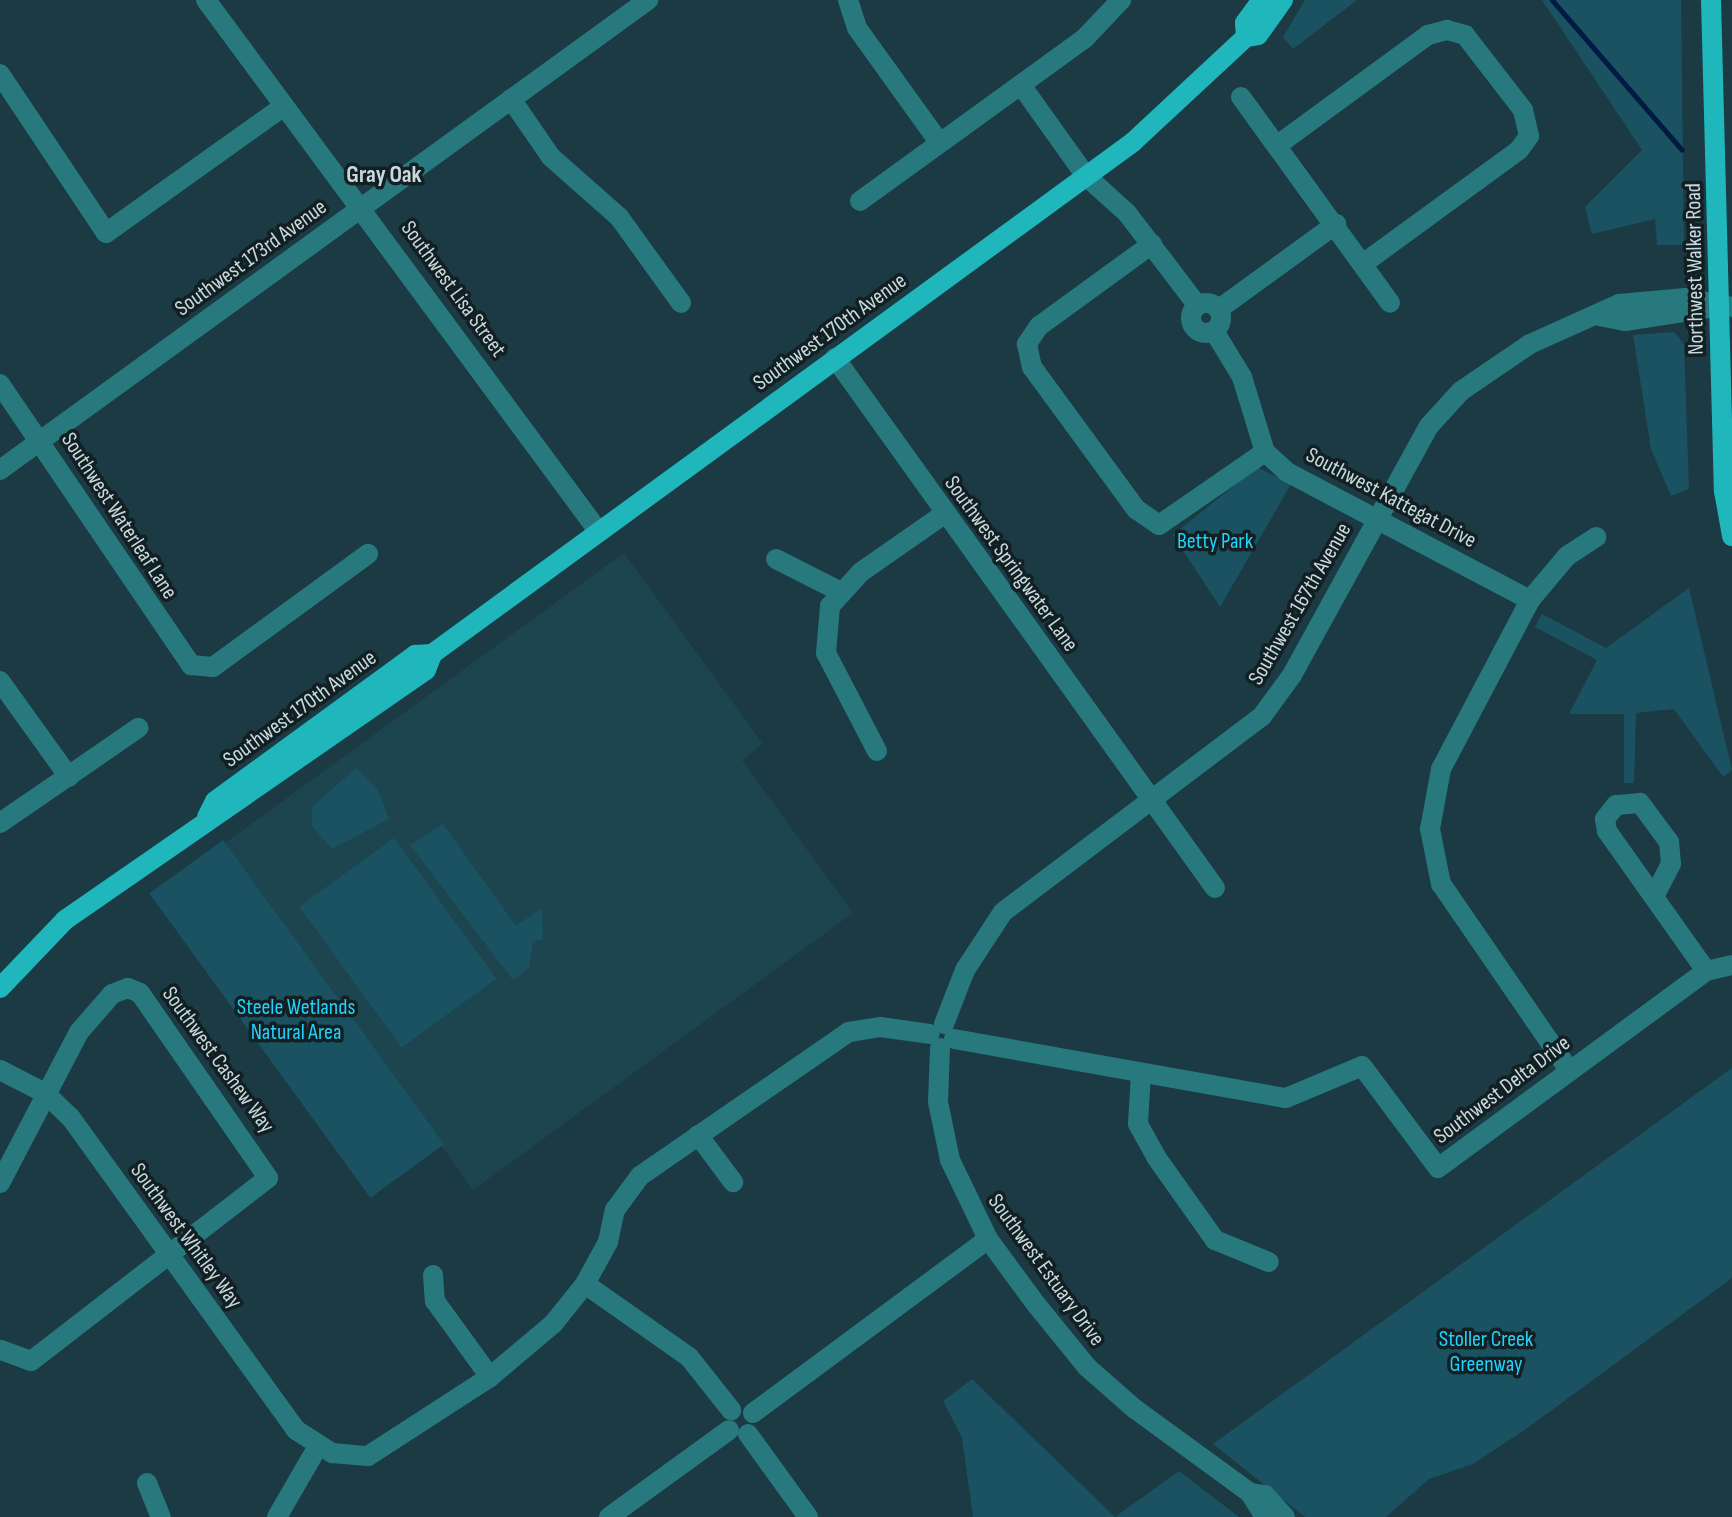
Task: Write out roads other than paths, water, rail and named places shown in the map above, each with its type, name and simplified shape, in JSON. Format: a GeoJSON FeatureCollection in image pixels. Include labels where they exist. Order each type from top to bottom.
{"type":"FeatureCollection","features":[{"type":"Feature","properties":{"kind":"main road","name":"Southwest 170th Avenue"},"geometry":{"type":"LineString","coordinates":[[1246,37],[1245,23],[1262,0]]}},
{"type":"Feature","properties":{"kind":"main road","name":"Southwest 170th Avenue"},"geometry":{"type":"LineString","coordinates":[[0,988],[46,935],[207,817],[225,815],[426,670],[432,654],[1187,100],[1246,37],[1258,35],[1283,0]]}},
{"type":"Feature","properties":{"kind":"main road","name":"Northwest Walker Road"},"geometry":{"type":"LineString","coordinates":[[1711,0],[1726,306],[1724,491],[1732,536]]}},
{"type":"Feature","properties":{"kind":"street","name":"Southwest Lisa Street"},"geometry":{"type":"LineString","coordinates":[[206,0],[281,108],[364,206],[599,532]]}},
{"type":"Feature","properties":{"kind":"street","name":"Southwest 173rd Avenue"},"geometry":{"type":"LineString","coordinates":[[0,470],[648,0]]}},
{"type":"Feature","properties":{"kind":"street"},"geometry":{"type":"LineString","coordinates":[[848,0],[857,28],[939,142]]}},
{"type":"Feature","properties":{"kind":"street"},"geometry":{"type":"LineString","coordinates":[[860,201],[1021,85],[1121,0]]}},
{"type":"Feature","properties":{"kind":"street"},"geometry":{"type":"LineString","coordinates":[[1279,144],[1428,35],[1447,30],[1465,35],[1523,110],[1529,136],[1519,150],[1364,263]]}},
{"type":"Feature","properties":{"kind":"street"},"geometry":{"type":"LineString","coordinates":[[0,74],[106,233],[281,108]]}},
{"type":"Feature","properties":{"kind":"street"},"geometry":{"type":"LineString","coordinates":[[1021,85],[1086,176],[1152,244],[1197,305],[1219,309]]}},
{"type":"Feature","properties":{"kind":"street"},"geometry":{"type":"LineString","coordinates":[[1241,97],[1279,144],[1390,303]]}},
{"type":"Feature","properties":{"kind":"street"},"geometry":{"type":"LineString","coordinates":[[511,99],[551,157],[619,217],[681,303]]}},
{"type":"Feature","properties":{"kind":"street"},"geometry":{"type":"LineString","coordinates":[[1152,244],[1039,326],[1027,344],[1032,367],[1136,509],[1159,525],[1265,452],[1242,377],[1214,331],[1219,309],[1336,224]]}},
{"type":"Feature","properties":{"kind":"street","name":"Southwest 167th Avenue"},"geometry":{"type":"LineString","coordinates":[[942,1036],[965,970],[1003,912],[1262,716],[1292,675],[1429,426],[1461,391],[1530,344],[1599,316],[1619,304],[1651,301],[1726,306]]}},
{"type":"Feature","properties":{"kind":"street"},"geometry":{"type":"LineString","coordinates":[[1197,305],[1194,326],[1214,331]]}},
{"type":"Feature","properties":{"kind":"street","name":"Southwest Springwater Lane"},"geometry":{"type":"LineString","coordinates":[[835,358],[1215,888]]}},
{"type":"Feature","properties":{"kind":"street","name":"Southwest Waterleaf Lane"},"geometry":{"type":"LineString","coordinates":[[0,384],[93,513],[116,563],[191,665],[202,668],[368,554]]}},
{"type":"Feature","properties":{"kind":"street","name":"Southwest Kattegat Drive"},"geometry":{"type":"LineString","coordinates":[[1265,452],[1287,472],[1378,516],[1530,600]]}},
{"type":"Feature","properties":{"kind":"street"},"geometry":{"type":"LineString","coordinates":[[877,751],[826,653],[825,624],[839,591],[944,514]]}},
{"type":"Feature","properties":{"kind":"street"},"geometry":{"type":"LineString","coordinates":[[1569,1070],[1441,884],[1430,829],[1441,769],[1530,600],[1567,556],[1596,537]]}},
{"type":"Feature","properties":{"kind":"street"},"geometry":{"type":"LineString","coordinates":[[776,559],[839,591]]}},
{"type":"Feature","properties":{"kind":"street"},"geometry":{"type":"LineString","coordinates":[[0,681],[69,777]]}},
{"type":"Feature","properties":{"kind":"street"},"geometry":{"type":"LineString","coordinates":[[0,823],[138,728]]}},
{"type":"Feature","properties":{"kind":"street"},"geometry":{"type":"LineString","coordinates":[[1656,893],[1706,971]]}},
{"type":"Feature","properties":{"kind":"street","name":"Southwest Delta Drive"},"geometry":{"type":"LineString","coordinates":[[942,1036],[1286,1098],[1362,1066],[1438,1168],[1706,971],[1732,965]]}},
{"type":"Feature","properties":{"kind":"street","name":"Southwest Cashew Way"},"geometry":{"type":"LineString","coordinates":[[45,1093],[101,1005],[122,988],[140,993],[268,1178],[171,1257]]}},
{"type":"Feature","properties":{"kind":"street"},"geometry":{"type":"LineString","coordinates":[[277,1517],[317,1448],[340,1456],[389,1448],[490,1377],[553,1324],[585,1284],[608,1242],[615,1210],[640,1176],[849,1032],[880,1027],[942,1036]]}},
{"type":"Feature","properties":{"kind":"street","name":"Southwest Estuary Drive"},"geometry":{"type":"LineString","coordinates":[[942,1036],[938,1102],[950,1160],[988,1239],[1087,1367],[1250,1493],[1265,1517]]}},
{"type":"Feature","properties":{"kind":"street","name":"Southwest Whitley Way"},"geometry":{"type":"LineString","coordinates":[[0,1070],[45,1093],[71,1118],[296,1430],[317,1448]]}},
{"type":"Feature","properties":{"kind":"street"},"geometry":{"type":"LineString","coordinates":[[1141,1073],[1138,1124],[1156,1157],[1215,1240],[1269,1262]]}},
{"type":"Feature","properties":{"kind":"street"},"geometry":{"type":"LineString","coordinates":[[0,1183],[45,1093]]}},
{"type":"Feature","properties":{"kind":"street"},"geometry":{"type":"LineString","coordinates":[[698,1135],[733,1182]]}},
{"type":"Feature","properties":{"kind":"street"},"geometry":{"type":"LineString","coordinates":[[609,1517],[988,1239]]}},
{"type":"Feature","properties":{"kind":"street"},"geometry":{"type":"LineString","coordinates":[[0,1350],[31,1361],[171,1257]]}},
{"type":"Feature","properties":{"kind":"street"},"geometry":{"type":"LineString","coordinates":[[433,1275],[435,1301],[490,1377]]}},
{"type":"Feature","properties":{"kind":"street"},"geometry":{"type":"LineString","coordinates":[[585,1284],[678,1347],[808,1517]]}},
{"type":"Feature","properties":{"kind":"street"},"geometry":{"type":"LineString","coordinates":[[147,1483],[161,1517]]}},
{"type":"Feature","properties":{"kind":"street","name":"Southwest Estuary Drive"},"geometry":{"type":"LineString","coordinates":[[1250,1493],[1265,1495],[1285,1517]]}},
{"type":"Feature","properties":{"kind":"waterway"},"geometry":{"type":"LineString","coordinates":[[1552,0],[1682,150]]}},
{"type":"Feature","properties":{"kind":"district","name":"Gray Oak"},"geometry":{"type":"Point","coordinates":[384,175]}},
{"type":"Feature","properties":{"kind":"park label","name":"Betty Park"},"geometry":{"type":"Point","coordinates":[1215,542]}},
{"type":"Feature","properties":{"kind":"park label","name":"Steele Wetlands Natural Area"},"geometry":{"type":"Point","coordinates":[296,1020]}},
{"type":"Feature","properties":{"kind":"park label","name":"Stoller Creek Greenway"},"geometry":{"type":"Point","coordinates":[1486,1352]}}]}
